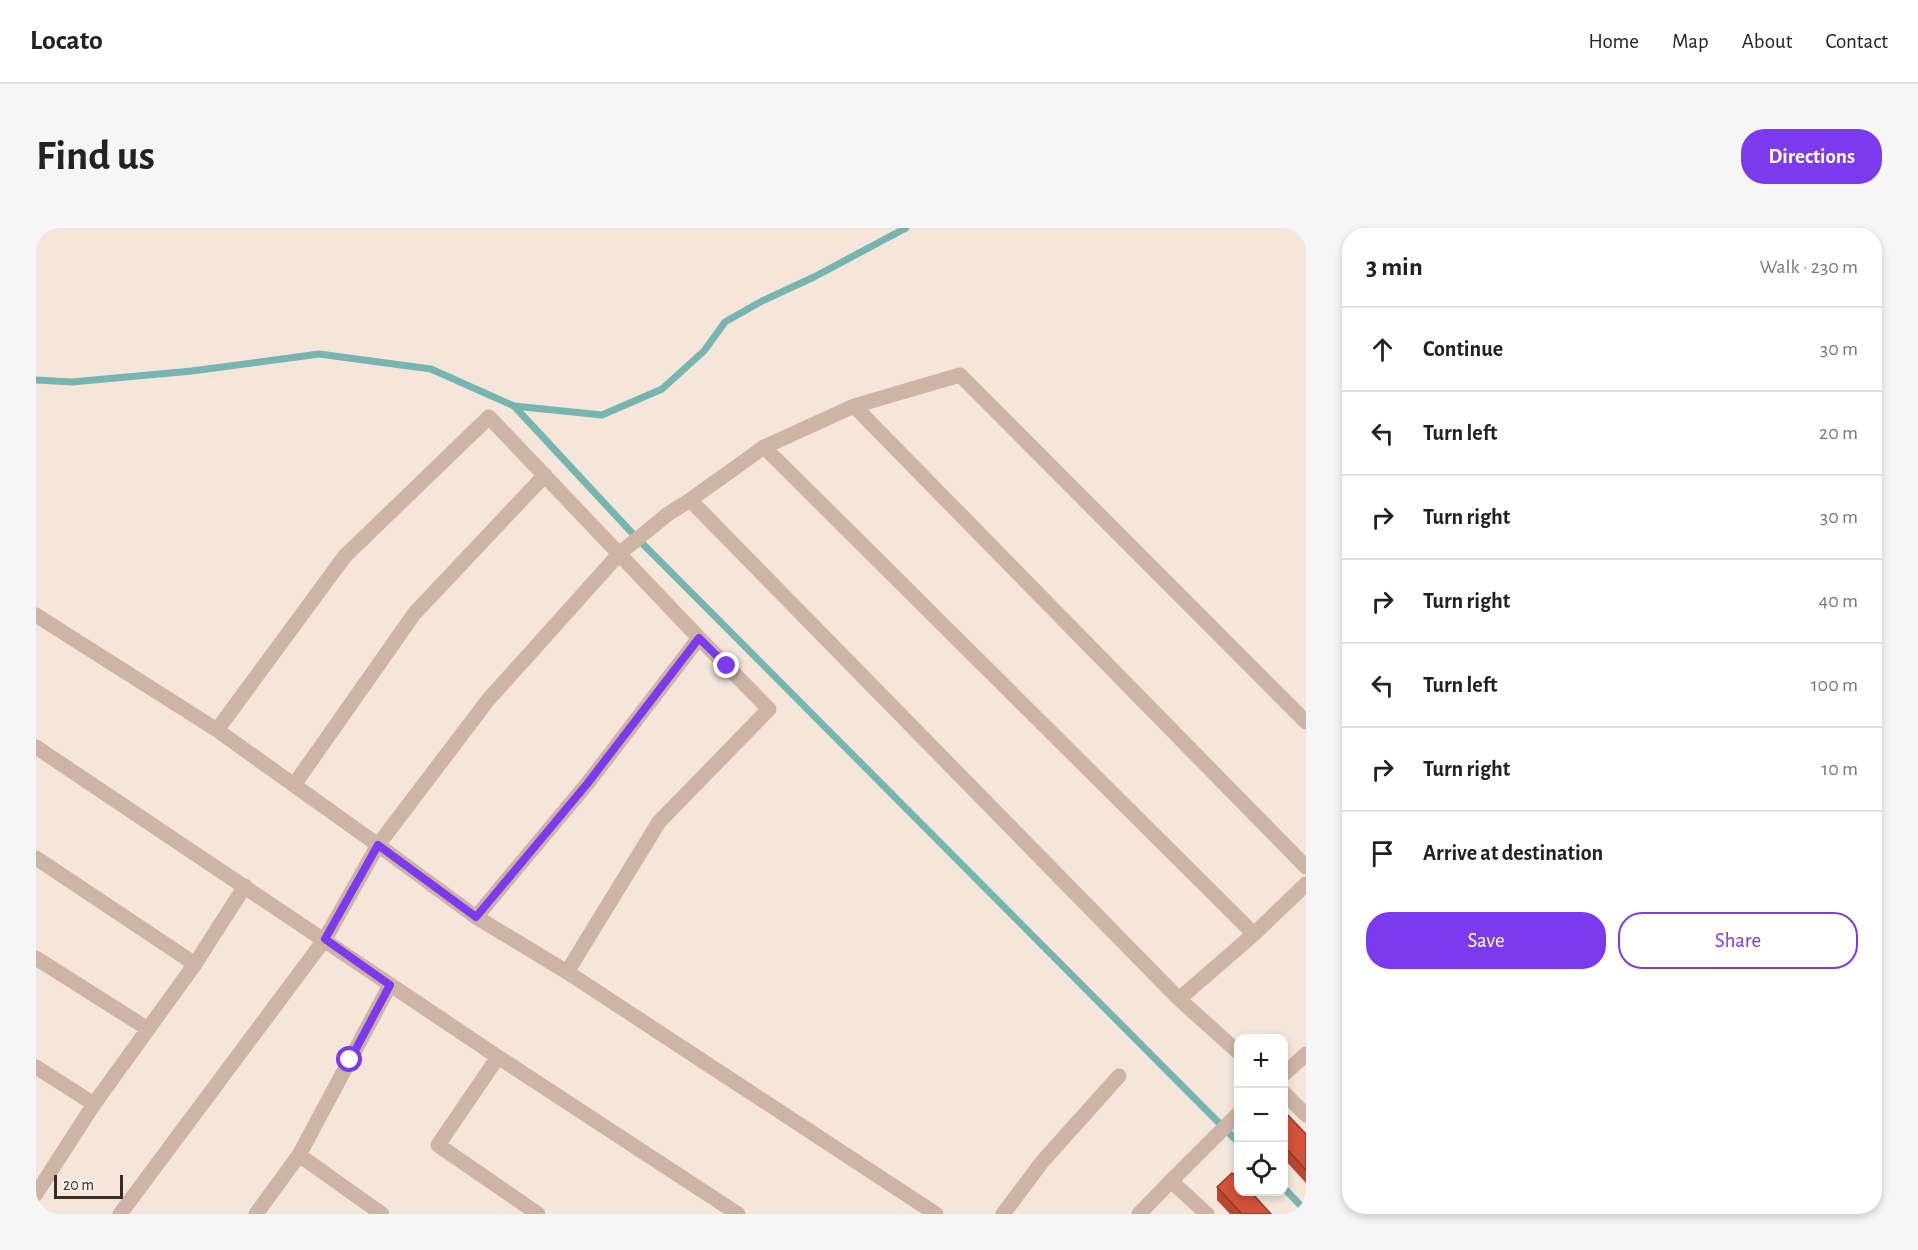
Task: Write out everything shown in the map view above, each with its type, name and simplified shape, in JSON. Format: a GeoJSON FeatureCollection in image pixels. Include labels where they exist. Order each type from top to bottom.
{"type":"FeatureCollection","features":[{"type":"Feature","properties":{"kind":"street"},"geometry":{"type":"LineString","coordinates":[[120,1214],[325,939],[378,845],[488,700],[625,548],[668,514],[690,501],[764,447],[854,406],[960,375],[1306,722]]}},
{"type":"Feature","properties":{"kind":"street"},"geometry":{"type":"LineString","coordinates":[[854,406],[1306,867]]}},
{"type":"Feature","properties":{"kind":"street"},"geometry":{"type":"LineString","coordinates":[[217,730],[345,556],[489,417],[545,475],[625,548],[699,638],[769,709],[659,822],[567,972]]}},
{"type":"Feature","properties":{"kind":"street"},"geometry":{"type":"LineString","coordinates":[[764,447],[1254,934]]}},
{"type":"Feature","properties":{"kind":"street"},"geometry":{"type":"LineString","coordinates":[[294,785],[414,614],[545,475]]}},
{"type":"Feature","properties":{"kind":"street"},"geometry":{"type":"LineString","coordinates":[[690,501],[1179,999],[1234,1048]]}},
{"type":"Feature","properties":{"kind":"street"},"geometry":{"type":"LineString","coordinates":[[36,615],[217,730],[476,917],[567,972],[936,1214]]}},
{"type":"Feature","properties":{"kind":"street"},"geometry":{"type":"LineString","coordinates":[[476,917],[587,784],[699,638]]}},
{"type":"Feature","properties":{"kind":"street"},"geometry":{"type":"LineString","coordinates":[[36,747],[498,1057],[738,1214]]}},
{"type":"Feature","properties":{"kind":"street"},"geometry":{"type":"LineString","coordinates":[[36,858],[195,964]]}},
{"type":"Feature","properties":{"kind":"street"},"geometry":{"type":"LineString","coordinates":[[1179,999],[1254,934],[1306,884]]}},
{"type":"Feature","properties":{"kind":"street"},"geometry":{"type":"LineString","coordinates":[[36,1194],[41,1177],[195,964],[244,886]]}},
{"type":"Feature","properties":{"kind":"street"},"geometry":{"type":"LineString","coordinates":[[36,958],[148,1029]]}},
{"type":"Feature","properties":{"kind":"street"},"geometry":{"type":"LineString","coordinates":[[256,1214],[299,1155],[390,985]]}},
{"type":"Feature","properties":{"kind":"street"},"geometry":{"type":"LineString","coordinates":[[1288,1070],[1306,1054]]}},
{"type":"Feature","properties":{"kind":"street"},"geometry":{"type":"LineString","coordinates":[[498,1057],[438,1145],[538,1214]]}},
{"type":"Feature","properties":{"kind":"street"},"geometry":{"type":"LineString","coordinates":[[36,1067],[94,1104]]}},
{"type":"Feature","properties":{"kind":"street"},"geometry":{"type":"LineString","coordinates":[[1003,1214],[1042,1162],[1119,1076]]}},
{"type":"Feature","properties":{"kind":"street"},"geometry":{"type":"LineString","coordinates":[[1288,1098],[1306,1115]]}},
{"type":"Feature","properties":{"kind":"street"},"geometry":{"type":"LineString","coordinates":[[1139,1214],[1234,1118]]}},
{"type":"Feature","properties":{"kind":"street"},"geometry":{"type":"LineString","coordinates":[[299,1155],[382,1214]]}},
{"type":"Feature","properties":{"kind":"street"},"geometry":{"type":"LineString","coordinates":[[1171,1181],[1207,1214]]}},
{"type":"Feature","properties":{"kind":"building"},"geometry":{"type":"Polygon","coordinates":[[[1288,1115],[1306,1134],[1306,1170],[1288,1150],[1288,1115]]]}},
{"type":"Feature","properties":{"kind":"building"},"geometry":{"type":"Polygon","coordinates":[[[1232,1173],[1234,1175],[1234,1196],[1255,1196],[1271,1214],[1242,1214],[1217,1187],[1232,1173]]]}},
{"type":"Feature","properties":{"kind":"waterway"},"geometry":{"type":"LineString","coordinates":[[36,380],[72,382],[192,371],[319,354],[431,369],[514,406],[602,415],[662,389],[704,351],[725,322],[906,228]]}},
{"type":"Feature","properties":{"kind":"waterway"},"geometry":{"type":"LineString","coordinates":[[514,406],[633,534],[1234,1138]]}},
{"type":"Feature","properties":{"kind":"waterway"},"geometry":{"type":"LineString","coordinates":[[1288,1192],[1306,1211]]}},
{"type":"Feature","properties":{"kind":"route"},"geometry":{"type":"LineString","coordinates":[[350,1060],[390,985],[325,939],[378,845],[476,917],[587,784],[699,638],[727,666]]}}]}
